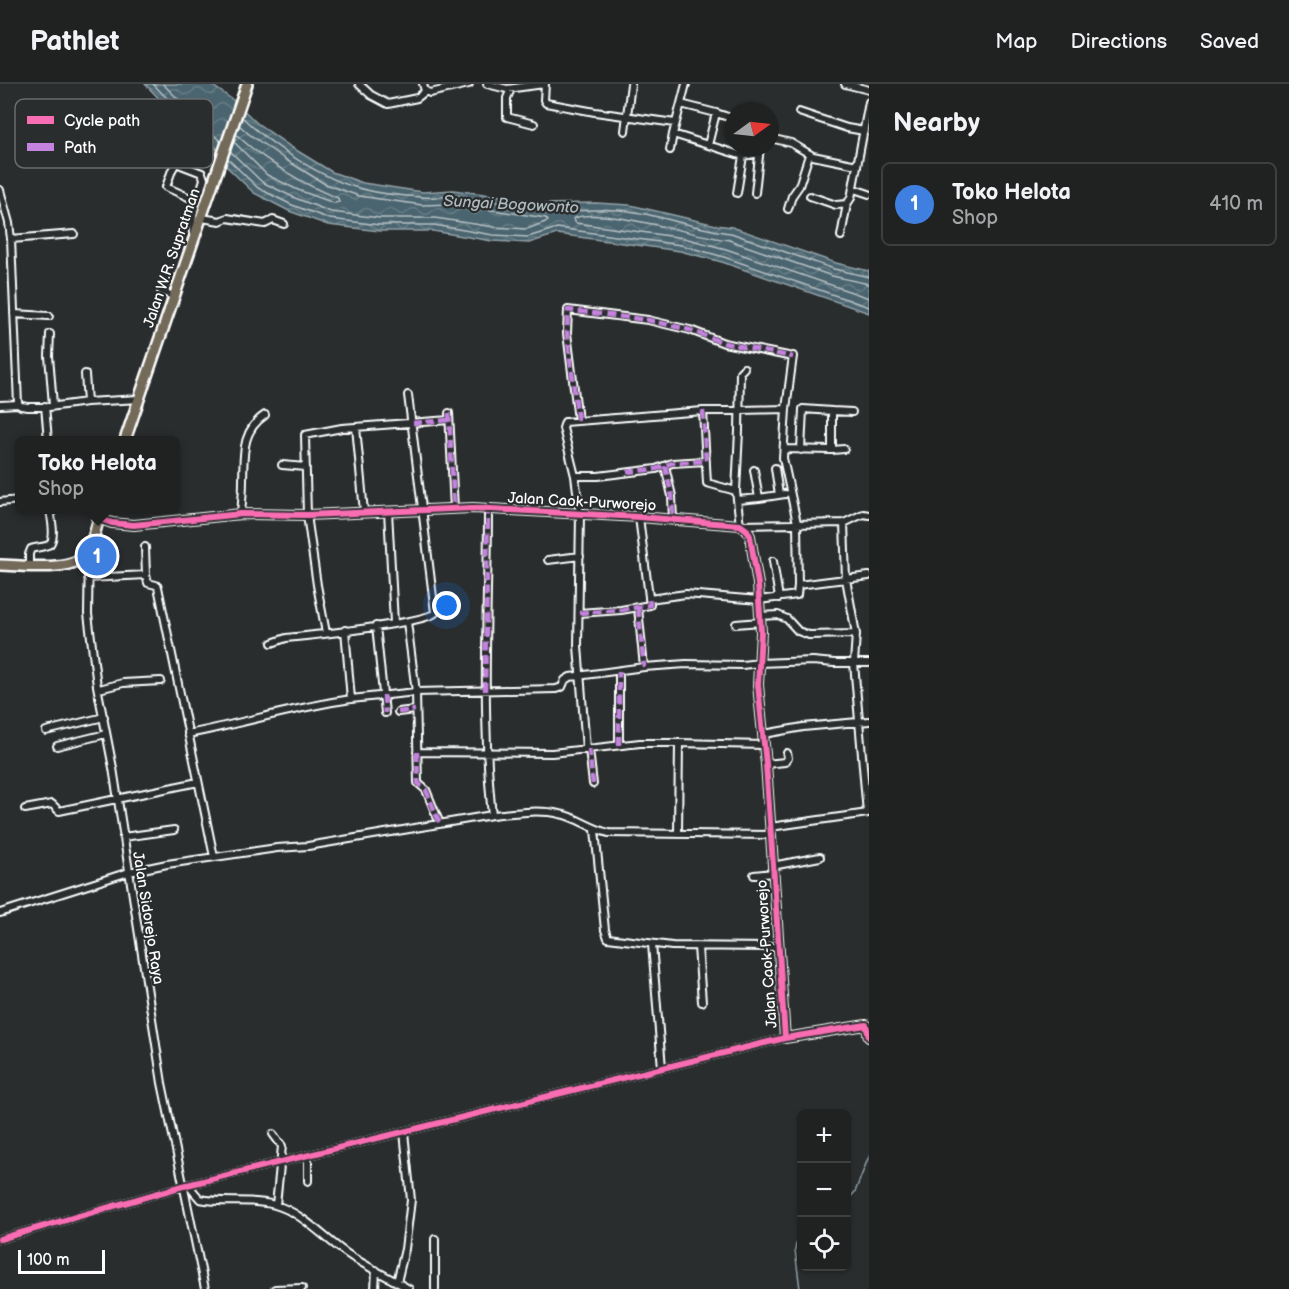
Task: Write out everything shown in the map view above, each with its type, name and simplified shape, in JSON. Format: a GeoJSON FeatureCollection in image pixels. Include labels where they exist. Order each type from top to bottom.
{"type":"FeatureCollection","features":[{"type":"Feature","properties":{"kind":"main road","name":"Jalan W.R. Supratman"},"geometry":{"type":"LineString","coordinates":[[126,436],[247,84]]}},
{"type":"Feature","properties":{"kind":"main road"},"geometry":{"type":"LineString","coordinates":[[0,565],[70,564],[81,559],[89,549],[100,514]]}},
{"type":"Feature","properties":{"kind":"street"},"geometry":{"type":"LineString","coordinates":[[359,84],[371,95],[388,104],[417,98],[426,91],[438,91],[469,84]]}},
{"type":"Feature","properties":{"kind":"street"},"geometry":{"type":"LineString","coordinates":[[423,84],[426,91]]}},
{"type":"Feature","properties":{"kind":"street"},"geometry":{"type":"LineString","coordinates":[[487,84],[511,88],[544,84],[546,103],[675,123]]}},
{"type":"Feature","properties":{"kind":"street"},"geometry":{"type":"LineString","coordinates":[[625,131],[631,84]]}},
{"type":"Feature","properties":{"kind":"street"},"geometry":{"type":"LineString","coordinates":[[670,150],[672,134],[686,84]]}},
{"type":"Feature","properties":{"kind":"street"},"geometry":{"type":"LineString","coordinates":[[845,84],[869,90]]}},
{"type":"Feature","properties":{"kind":"street"},"geometry":{"type":"LineString","coordinates":[[511,88],[507,98],[507,117],[534,123]]}},
{"type":"Feature","properties":{"kind":"street"},"geometry":{"type":"LineString","coordinates":[[841,236],[847,204],[854,189],[869,102]]}},
{"type":"Feature","properties":{"kind":"street"},"geometry":{"type":"LineString","coordinates":[[681,104],[725,116]]}},
{"type":"Feature","properties":{"kind":"street"},"geometry":{"type":"LineString","coordinates":[[799,112],[837,126],[864,131]]}},
{"type":"Feature","properties":{"kind":"street"},"geometry":{"type":"LineString","coordinates":[[708,145],[716,113]]}},
{"type":"Feature","properties":{"kind":"street"},"geometry":{"type":"LineString","coordinates":[[672,134],[725,150]]}},
{"type":"Feature","properties":{"kind":"street"},"geometry":{"type":"LineString","coordinates":[[779,140],[791,143],[809,155],[857,165]]}},
{"type":"Feature","properties":{"kind":"street"},"geometry":{"type":"LineString","coordinates":[[788,209],[792,196],[799,186],[809,155]]}},
{"type":"Feature","properties":{"kind":"street"},"geometry":{"type":"LineString","coordinates":[[737,193],[743,156]]}},
{"type":"Feature","properties":{"kind":"street"},"geometry":{"type":"LineString","coordinates":[[755,194],[759,156]]}},
{"type":"Feature","properties":{"kind":"street"},"geometry":{"type":"LineString","coordinates":[[173,168],[166,187],[197,201]]}},
{"type":"Feature","properties":{"kind":"street"},"geometry":{"type":"LineString","coordinates":[[189,168],[204,176],[192,230],[195,239]]}},
{"type":"Feature","properties":{"kind":"street"},"geometry":{"type":"LineString","coordinates":[[0,189],[11,239],[18,404]]}},
{"type":"Feature","properties":{"kind":"street"},"geometry":{"type":"LineString","coordinates":[[854,189],[869,194]]}},
{"type":"Feature","properties":{"kind":"street"},"geometry":{"type":"LineString","coordinates":[[810,196],[836,205],[847,204]]}},
{"type":"Feature","properties":{"kind":"street"},"geometry":{"type":"LineString","coordinates":[[202,218],[220,221],[227,218],[264,224],[273,220],[285,224]]}},
{"type":"Feature","properties":{"kind":"street"},"geometry":{"type":"LineString","coordinates":[[11,239],[74,234]]}},
{"type":"Feature","properties":{"kind":"street"},"geometry":{"type":"LineString","coordinates":[[161,291],[175,297]]}},
{"type":"Feature","properties":{"kind":"street"},"geometry":{"type":"LineString","coordinates":[[578,420],[567,333],[568,310],[648,320],[690,330],[724,343],[793,356],[786,408],[783,458],[797,524],[797,595],[759,600],[694,594],[649,599]]}},
{"type":"Feature","properties":{"kind":"street"},"geometry":{"type":"LineString","coordinates":[[14,314],[50,316]]}},
{"type":"Feature","properties":{"kind":"street"},"geometry":{"type":"LineString","coordinates":[[50,334],[49,356],[54,405]]}},
{"type":"Feature","properties":{"kind":"street"},"geometry":{"type":"LineString","coordinates":[[744,368],[740,372],[736,490],[740,525],[844,523],[863,514],[869,514]]}},
{"type":"Feature","properties":{"kind":"street"},"geometry":{"type":"LineString","coordinates":[[85,374],[87,402]]}},
{"type":"Feature","properties":{"kind":"street"},"geometry":{"type":"LineString","coordinates":[[272,643],[286,638],[407,622],[435,613],[408,395]]}},
{"type":"Feature","properties":{"kind":"street"},"geometry":{"type":"LineString","coordinates":[[0,405],[18,404],[28,407],[138,399]]}},
{"type":"Feature","properties":{"kind":"street"},"geometry":{"type":"LineString","coordinates":[[45,406],[48,436]]}},
{"type":"Feature","properties":{"kind":"street"},"geometry":{"type":"LineString","coordinates":[[593,784],[578,646],[580,514],[575,476],[563,428],[565,422],[703,411],[786,408]]}},
{"type":"Feature","properties":{"kind":"street"},"geometry":{"type":"LineString","coordinates":[[801,450],[803,409],[852,412]]}},
{"type":"Feature","properties":{"kind":"street"},"geometry":{"type":"LineString","coordinates":[[703,411],[707,483],[736,490]]}},
{"type":"Feature","properties":{"kind":"street"},"geometry":{"type":"LineString","coordinates":[[832,411],[832,450]]}},
{"type":"Feature","properties":{"kind":"street"},"geometry":{"type":"LineString","coordinates":[[242,514],[243,453],[246,439],[256,422],[265,415]]}},
{"type":"Feature","properties":{"kind":"street"},"geometry":{"type":"LineString","coordinates":[[326,633],[307,516],[305,435],[449,417],[454,508]]}},
{"type":"Feature","properties":{"kind":"street"},"geometry":{"type":"LineString","coordinates":[[356,427],[364,512]]}},
{"type":"Feature","properties":{"kind":"street"},"geometry":{"type":"LineString","coordinates":[[784,450],[844,449]]}},
{"type":"Feature","properties":{"kind":"street"},"geometry":{"type":"LineString","coordinates":[[575,476],[598,476],[672,463],[706,461]]}},
{"type":"Feature","properties":{"kind":"street"},"geometry":{"type":"LineString","coordinates":[[282,465],[306,467]]}},
{"type":"Feature","properties":{"kind":"street"},"geometry":{"type":"LineString","coordinates":[[665,466],[672,496],[673,520]]}},
{"type":"Feature","properties":{"kind":"street"},"geometry":{"type":"LineString","coordinates":[[738,500],[782,494],[775,468]]}},
{"type":"Feature","properties":{"kind":"street"},"geometry":{"type":"LineString","coordinates":[[754,470],[759,498]]}},
{"type":"Feature","properties":{"kind":"street"},"geometry":{"type":"LineString","coordinates":[[0,502],[15,500]]}},
{"type":"Feature","properties":{"kind":"street","name":"Jalan Caok-Purworejo"},"geometry":{"type":"LineString","coordinates":[[100,514],[112,524],[134,525],[242,514],[307,516],[454,508],[639,517],[740,525],[747,530],[750,536],[759,600],[758,685],[764,734],[785,1038],[868,1025],[869,1037]]}},
{"type":"Feature","properties":{"kind":"street"},"geometry":{"type":"LineString","coordinates":[[488,509],[485,691],[486,752],[492,815]]}},
{"type":"Feature","properties":{"kind":"street"},"geometry":{"type":"LineString","coordinates":[[388,511],[394,623]]}},
{"type":"Feature","properties":{"kind":"street"},"geometry":{"type":"LineString","coordinates":[[29,566],[31,549],[47,546],[51,542],[53,534],[50,514]]}},
{"type":"Feature","properties":{"kind":"street"},"geometry":{"type":"LineString","coordinates":[[579,613],[650,605],[639,517]]}},
{"type":"Feature","properties":{"kind":"street"},"geometry":{"type":"LineString","coordinates":[[0,913],[129,872],[167,864],[277,848],[308,846],[492,815],[529,812],[559,813],[595,830],[618,834],[678,834],[770,831],[868,813],[854,663],[856,634],[846,579],[844,523]]}},
{"type":"Feature","properties":{"kind":"street"},"geometry":{"type":"LineString","coordinates":[[145,547],[146,575],[148,583],[157,585],[214,857]]}},
{"type":"Feature","properties":{"kind":"street","name":"Jalan Sidorejo Raya"},"geometry":{"type":"LineString","coordinates":[[89,549],[88,614],[106,734],[160,1073],[205,1289]]}},
{"type":"Feature","properties":{"kind":"street"},"geometry":{"type":"LineString","coordinates":[[548,560],[580,556]]}},
{"type":"Feature","properties":{"kind":"street"},"geometry":{"type":"LineString","coordinates":[[773,561],[779,598]]}},
{"type":"Feature","properties":{"kind":"street"},"geometry":{"type":"LineString","coordinates":[[88,578],[146,575]]}},
{"type":"Feature","properties":{"kind":"street"},"geometry":{"type":"LineString","coordinates":[[798,585],[869,576]]}},
{"type":"Feature","properties":{"kind":"street"},"geometry":{"type":"LineString","coordinates":[[638,608],[644,667]]}},
{"type":"Feature","properties":{"kind":"street"},"geometry":{"type":"LineString","coordinates":[[736,624],[778,615],[787,619],[798,632],[809,635],[856,634]]}},
{"type":"Feature","properties":{"kind":"street"},"geometry":{"type":"LineString","coordinates":[[407,622],[416,692],[418,783],[425,788],[440,825]]}},
{"type":"Feature","properties":{"kind":"street"},"geometry":{"type":"LineString","coordinates":[[376,626],[385,713]]}},
{"type":"Feature","properties":{"kind":"street"},"geometry":{"type":"LineString","coordinates":[[345,630],[351,699]]}},
{"type":"Feature","properties":{"kind":"street"},"geometry":{"type":"LineString","coordinates":[[188,734],[351,699],[416,692],[559,689],[567,678],[644,667],[813,661],[869,663]]}},
{"type":"Feature","properties":{"kind":"street"},"geometry":{"type":"LineString","coordinates":[[619,671],[619,745]]}},
{"type":"Feature","properties":{"kind":"street"},"geometry":{"type":"LineString","coordinates":[[99,689],[123,683],[161,681]]}},
{"type":"Feature","properties":{"kind":"street"},"geometry":{"type":"LineString","coordinates":[[398,712],[415,710]]}},
{"type":"Feature","properties":{"kind":"street"},"geometry":{"type":"LineString","coordinates":[[46,731],[104,717]]}},
{"type":"Feature","properties":{"kind":"street"},"geometry":{"type":"LineString","coordinates":[[764,734],[803,727],[869,721]]}},
{"type":"Feature","properties":{"kind":"street"},"geometry":{"type":"LineString","coordinates":[[57,746],[106,734]]}},
{"type":"Feature","properties":{"kind":"street"},"geometry":{"type":"LineString","coordinates":[[678,834],[679,742]]}},
{"type":"Feature","properties":{"kind":"street"},"geometry":{"type":"LineString","coordinates":[[417,752],[552,753],[619,745],[679,742],[764,745]]}},
{"type":"Feature","properties":{"kind":"street"},"geometry":{"type":"LineString","coordinates":[[766,764],[785,762],[788,758],[787,753]]}},
{"type":"Feature","properties":{"kind":"street"},"geometry":{"type":"LineString","coordinates":[[25,809],[52,804],[59,811],[198,782]]}},
{"type":"Feature","properties":{"kind":"street"},"geometry":{"type":"LineString","coordinates":[[595,830],[608,938],[672,946],[778,947]]}},
{"type":"Feature","properties":{"kind":"street"},"geometry":{"type":"LineString","coordinates":[[123,837],[174,831]]}},
{"type":"Feature","properties":{"kind":"street"},"geometry":{"type":"LineString","coordinates":[[754,875],[820,857]]}},
{"type":"Feature","properties":{"kind":"street"},"geometry":{"type":"LineString","coordinates":[[652,944],[662,1068]]}},
{"type":"Feature","properties":{"kind":"street"},"geometry":{"type":"LineString","coordinates":[[698,947],[702,1002]]}},
{"type":"Feature","properties":{"kind":"street"},"geometry":{"type":"LineString","coordinates":[[0,1239],[185,1186],[785,1038]]}},
{"type":"Feature","properties":{"kind":"street"},"geometry":{"type":"LineString","coordinates":[[397,1282],[405,1249],[411,1200],[404,1132]]}},
{"type":"Feature","properties":{"kind":"street"},"geometry":{"type":"LineString","coordinates":[[273,1134],[282,1146],[276,1205]]}},
{"type":"Feature","properties":{"kind":"street"},"geometry":{"type":"LineString","coordinates":[[308,1155],[308,1180]]}},
{"type":"Feature","properties":{"kind":"street"},"geometry":{"type":"LineString","coordinates":[[185,1186],[204,1200],[276,1205],[301,1218],[352,1257],[409,1289]]}},
{"type":"Feature","properties":{"kind":"street"},"geometry":{"type":"LineString","coordinates":[[435,1239],[435,1289]]}},
{"type":"Feature","properties":{"kind":"street"},"geometry":{"type":"LineString","coordinates":[[375,1289],[376,1270]]}},
{"type":"Feature","properties":{"kind":"street"},"geometry":{"type":"LineString","coordinates":[[275,1289],[302,1288]]}},
{"type":"Feature","properties":{"kind":"water","name":"Sungai Bogowonto"},"geometry":{"type":"Polygon","coordinates":[[[145,84],[210,84],[233,100],[257,123],[291,147],[332,172],[363,183],[423,192],[453,190],[539,204],[630,205],[732,227],[836,263],[869,271],[869,313],[722,262],[680,251],[557,234],[529,243],[492,241],[433,231],[380,231],[328,225],[289,211],[254,193],[213,154],[213,99],[159,99],[145,84]]]}},
{"type":"Feature","properties":{"kind":"waterway"},"geometry":{"type":"LineString","coordinates":[[851,1196],[855,1192],[869,1156]]}},
{"type":"Feature","properties":{"kind":"waterway"},"geometry":{"type":"LineString","coordinates":[[797,1243],[795,1250],[797,1266]]}},
{"type":"Feature","properties":{"kind":"waterway"},"geometry":{"type":"LineString","coordinates":[[798,1271],[800,1289]]}},
{"type":"Feature","properties":{"kind":"marked path"},"geometry":{"type":"LineString","coordinates":[[578,420],[567,333],[568,310],[648,320],[690,330],[724,343],[793,357]]}},
{"type":"Feature","properties":{"kind":"marked path"},"geometry":{"type":"LineString","coordinates":[[627,472],[656,469],[672,463],[706,461],[703,411]]}},
{"type":"Feature","properties":{"kind":"marked path"},"geometry":{"type":"LineString","coordinates":[[449,413],[454,509]]}},
{"type":"Feature","properties":{"kind":"marked path"},"geometry":{"type":"LineString","coordinates":[[413,423],[449,420]]}},
{"type":"Feature","properties":{"kind":"marked path"},"geometry":{"type":"LineString","coordinates":[[665,466],[672,496],[673,520]]}},
{"type":"Feature","properties":{"kind":"marked path"},"geometry":{"type":"LineString","coordinates":[[485,691],[488,509]]}},
{"type":"Feature","properties":{"kind":"marked path"},"geometry":{"type":"LineString","coordinates":[[579,613],[650,605],[649,599]]}},
{"type":"Feature","properties":{"kind":"marked path"},"geometry":{"type":"LineString","coordinates":[[638,608],[644,667]]}},
{"type":"Feature","properties":{"kind":"marked path"},"geometry":{"type":"LineString","coordinates":[[619,671],[619,745]]}},
{"type":"Feature","properties":{"kind":"marked path"},"geometry":{"type":"LineString","coordinates":[[384,695],[385,713]]}},
{"type":"Feature","properties":{"kind":"marked path"},"geometry":{"type":"LineString","coordinates":[[398,712],[415,710]]}},
{"type":"Feature","properties":{"kind":"marked path"},"geometry":{"type":"LineString","coordinates":[[589,749],[593,784]]}},
{"type":"Feature","properties":{"kind":"marked path"},"geometry":{"type":"LineString","coordinates":[[417,752],[418,783],[426,790],[440,824]]}},
{"type":"Feature","properties":{"kind":"cycle path"},"geometry":{"type":"LineString","coordinates":[[98,518],[112,523],[134,525],[241,514],[307,515],[473,508],[740,525],[747,530],[750,536],[758,584],[761,632],[758,685],[766,764],[785,1038],[866,1025],[869,1037]]}},
{"type":"Feature","properties":{"kind":"cycle path"},"geometry":{"type":"LineString","coordinates":[[0,1239],[183,1186],[785,1038]]}},
{"type":"Feature","properties":{"kind":"place","name":"Toko Helota"},"geometry":{"type":"Point","coordinates":[97,556]}}]}
